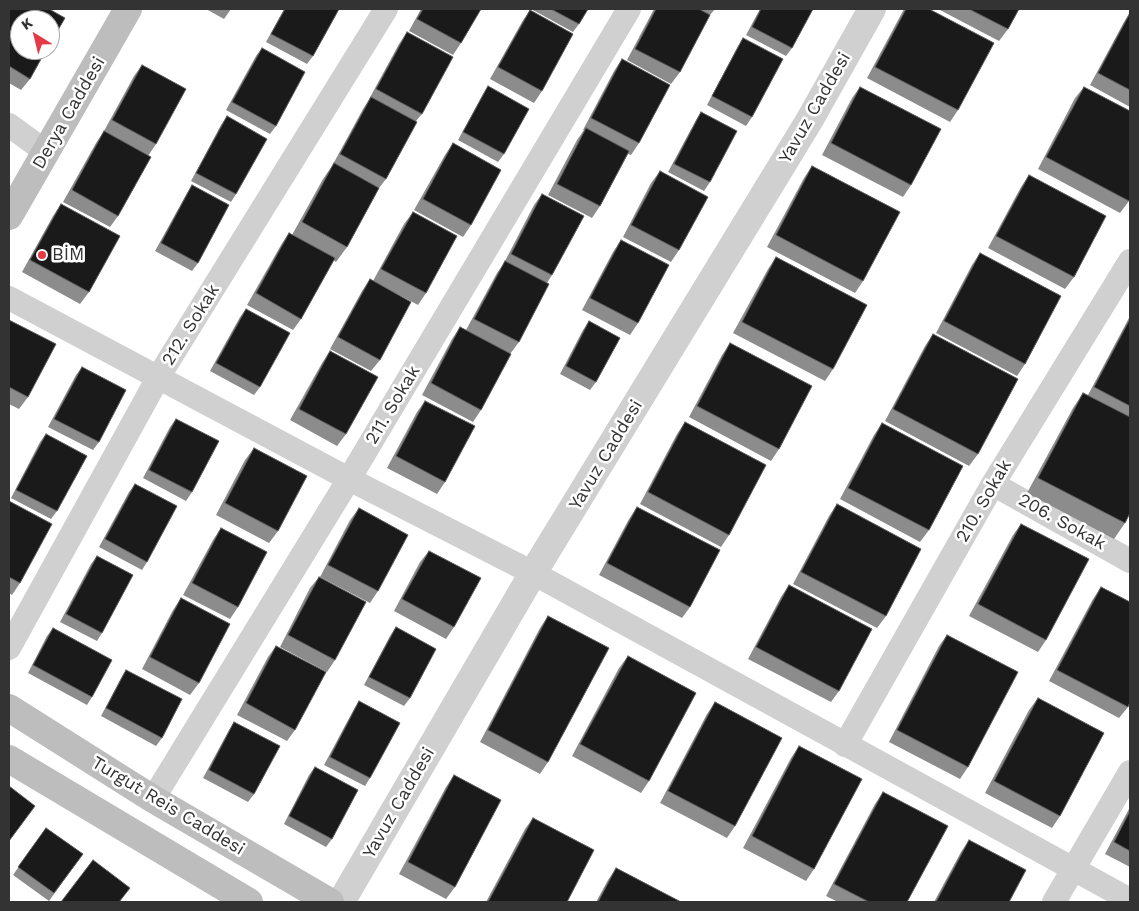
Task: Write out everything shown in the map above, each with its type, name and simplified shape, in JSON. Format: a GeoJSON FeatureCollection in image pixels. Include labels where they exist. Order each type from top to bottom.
{"type":"FeatureCollection","features":[{"type":"Feature","properties":{"kind":"main road","name":"Derya Caddesi"},"geometry":{"type":"LineString","coordinates":[[9,216],[128,9]]}},
{"type":"Feature","properties":{"kind":"main road","name":"Turgut Reis Caddesi"},"geometry":{"type":"LineString","coordinates":[[9,708],[153,799],[330,902]]}},
{"type":"Feature","properties":{"kind":"main road"},"geometry":{"type":"LineString","coordinates":[[9,759],[249,902]]}},
{"type":"Feature","properties":{"kind":"street","name":"212. Sokak"},"geometry":{"type":"LineString","coordinates":[[9,648],[159,376],[386,9]]}},
{"type":"Feature","properties":{"kind":"street","name":"211. Sokak"},"geometry":{"type":"LineString","coordinates":[[153,799],[348,479],[629,9]]}},
{"type":"Feature","properties":{"kind":"street","name":"Yavuz Caddesi"},"geometry":{"type":"LineString","coordinates":[[341,902],[534,573],[809,121],[872,9]]}},
{"type":"Feature","properties":{"kind":"street"},"geometry":{"type":"LineString","coordinates":[[9,125],[46,152]]}},
{"type":"Feature","properties":{"kind":"street","name":"210. Sokak"},"geometry":{"type":"LineString","coordinates":[[845,745],[993,484],[1130,261]]}},
{"type":"Feature","properties":{"kind":"street"},"geometry":{"type":"LineString","coordinates":[[9,298],[159,376],[348,479],[534,573],[1130,900]]}},
{"type":"Feature","properties":{"kind":"street","name":"206. Sokak"},"geometry":{"type":"LineString","coordinates":[[993,484],[1130,560]]}},
{"type":"Feature","properties":{"kind":"street"},"geometry":{"type":"LineString","coordinates":[[1054,902],[1130,772]]}},
{"type":"Feature","properties":{"kind":"building"},"geometry":{"type":"Polygon","coordinates":[[[9,9],[51,10],[10,10],[10,60],[40,60],[30,79],[9,66],[9,9]]]}},
{"type":"Feature","properties":{"kind":"building"},"geometry":{"type":"Polygon","coordinates":[[[285,9],[339,9],[313,56],[271,34],[285,9]]]}},
{"type":"Feature","properties":{"kind":"building"},"geometry":{"type":"Polygon","coordinates":[[[423,9],[481,9],[461,43],[417,19],[423,9]]]}},
{"type":"Feature","properties":{"kind":"building"},"geometry":{"type":"Polygon","coordinates":[[[551,9],[588,9],[579,24],[551,9]]]}},
{"type":"Feature","properties":{"kind":"building"},"geometry":{"type":"Polygon","coordinates":[[[656,9],[699,9],[710,15],[680,72],[635,49],[656,9]]]}},
{"type":"Feature","properties":{"kind":"building"},"geometry":{"type":"Polygon","coordinates":[[[761,9],[813,9],[792,48],[752,27],[761,9]]]}},
{"type":"Feature","properties":{"kind":"building"},"geometry":{"type":"Polygon","coordinates":[[[906,9],[929,9],[994,43],[958,110],[875,67],[906,9]]]}},
{"type":"Feature","properties":{"kind":"building"},"geometry":{"type":"Polygon","coordinates":[[[969,9],[1019,9],[1008,29],[969,9]]]}},
{"type":"Feature","properties":{"kind":"building"},"geometry":{"type":"Polygon","coordinates":[[[530,10],[573,34],[542,91],[498,67],[530,10]]]}},
{"type":"Feature","properties":{"kind":"building"},"geometry":{"type":"Polygon","coordinates":[[[1130,13],[1130,90],[1098,73],[1130,13]]]}},
{"type":"Feature","properties":{"kind":"building"},"geometry":{"type":"Polygon","coordinates":[[[60,15],[65,18],[60,27],[60,15]]]}},
{"type":"Feature","properties":{"kind":"building"},"geometry":{"type":"Polygon","coordinates":[[[407,32],[453,57],[422,114],[376,89],[407,32]]]}},
{"type":"Feature","properties":{"kind":"building"},"geometry":{"type":"Polygon","coordinates":[[[743,38],[783,59],[752,117],[712,96],[743,38]]]}},
{"type":"Feature","properties":{"kind":"building"},"geometry":{"type":"Polygon","coordinates":[[[262,48],[305,72],[276,126],[232,102],[262,48]]]}},
{"type":"Feature","properties":{"kind":"building"},"geometry":{"type":"Polygon","coordinates":[[[622,59],[670,85],[639,143],[591,118],[622,59]]]}},
{"type":"Feature","properties":{"kind":"building"},"geometry":{"type":"Polygon","coordinates":[[[142,65],[186,89],[156,144],[112,120],[142,65]]]}},
{"type":"Feature","properties":{"kind":"building"},"geometry":{"type":"Polygon","coordinates":[[[488,86],[529,109],[504,154],[463,132],[488,86]]]}},
{"type":"Feature","properties":{"kind":"building"},"geometry":{"type":"Polygon","coordinates":[[[860,87],[941,129],[911,185],[831,143],[860,87]]]}},
{"type":"Feature","properties":{"kind":"building"},"geometry":{"type":"Polygon","coordinates":[[[1084,87],[1130,111],[1129,201],[1046,157],[1084,87]]]}},
{"type":"Feature","properties":{"kind":"building"},"geometry":{"type":"Polygon","coordinates":[[[371,97],[417,122],[386,179],[340,154],[371,97]]]}},
{"type":"Feature","properties":{"kind":"building"},"geometry":{"type":"Polygon","coordinates":[[[701,112],[737,131],[710,182],[674,164],[701,112]]]}},
{"type":"Feature","properties":{"kind":"building"},"geometry":{"type":"Polygon","coordinates":[[[227,116],[267,139],[236,194],[196,173],[227,116]]]}},
{"type":"Feature","properties":{"kind":"building"},"geometry":{"type":"Polygon","coordinates":[[[586,128],[629,151],[600,206],[557,184],[586,128]]]}},
{"type":"Feature","properties":{"kind":"building"},"geometry":{"type":"Polygon","coordinates":[[[104,131],[151,157],[118,216],[72,190],[104,131]]]}},
{"type":"Feature","properties":{"kind":"building"},"geometry":{"type":"Polygon","coordinates":[[[453,143],[501,170],[471,225],[423,199],[453,143]]]}},
{"type":"Feature","properties":{"kind":"building"},"geometry":{"type":"Polygon","coordinates":[[[334,163],[379,188],[347,247],[302,222],[334,163]]]}},
{"type":"Feature","properties":{"kind":"building"},"geometry":{"type":"Polygon","coordinates":[[[812,166],[900,212],[863,281],[776,235],[812,166]]]}},
{"type":"Feature","properties":{"kind":"building"},"geometry":{"type":"Polygon","coordinates":[[[660,171],[708,197],[679,250],[631,225],[660,171]]]}},
{"type":"Feature","properties":{"kind":"building"},"geometry":{"type":"Polygon","coordinates":[[[1029,175],[1106,216],[1074,277],[996,236],[1029,175]]]}},
{"type":"Feature","properties":{"kind":"building"},"geometry":{"type":"Polygon","coordinates":[[[192,185],[229,205],[198,263],[161,243],[192,185]]]}},
{"type":"Feature","properties":{"kind":"building"},"geometry":{"type":"Polygon","coordinates":[[[542,194],[584,216],[552,275],[511,254],[542,194]]]}},
{"type":"Feature","properties":{"kind":"building"},"geometry":{"type":"Polygon","coordinates":[[[61,204],[120,236],[89,292],[30,260],[61,204]]]}},
{"type":"Feature","properties":{"kind":"building"},"geometry":{"type":"Polygon","coordinates":[[[413,212],[457,236],[426,293],[381,269],[413,212]]]}},
{"type":"Feature","properties":{"kind":"building"},"geometry":{"type":"Polygon","coordinates":[[[289,233],[335,258],[301,319],[256,293],[289,233]]]}},
{"type":"Feature","properties":{"kind":"building"},"geometry":{"type":"Polygon","coordinates":[[[621,240],[669,265],[638,323],[590,298],[621,240]]]}},
{"type":"Feature","properties":{"kind":"building"},"geometry":{"type":"Polygon","coordinates":[[[980,253],[1061,296],[1025,364],[944,321],[980,253]]]}},
{"type":"Feature","properties":{"kind":"building"},"geometry":{"type":"Polygon","coordinates":[[[776,257],[867,305],[833,369],[742,322],[776,257]]]}},
{"type":"Feature","properties":{"kind":"building"},"geometry":{"type":"Polygon","coordinates":[[[505,261],[549,284],[519,342],[474,319],[505,261]]]}},
{"type":"Feature","properties":{"kind":"building"},"geometry":{"type":"Polygon","coordinates":[[[370,279],[411,302],[380,360],[338,337],[370,279]]]}},
{"type":"Feature","properties":{"kind":"building"},"geometry":{"type":"Polygon","coordinates":[[[246,309],[290,333],[260,387],[216,363],[246,309]]]}},
{"type":"Feature","properties":{"kind":"building"},"geometry":{"type":"Polygon","coordinates":[[[1130,319],[1130,406],[1094,387],[1130,319]]]}},
{"type":"Feature","properties":{"kind":"building"},"geometry":{"type":"Polygon","coordinates":[[[9,320],[56,344],[28,397],[9,387],[9,320]]]}},
{"type":"Feature","properties":{"kind":"building"},"geometry":{"type":"Polygon","coordinates":[[[589,321],[620,338],[596,382],[566,366],[589,321]]]}},
{"type":"Feature","properties":{"kind":"building"},"geometry":{"type":"Polygon","coordinates":[[[460,327],[511,354],[481,410],[431,383],[460,327]]]}},
{"type":"Feature","properties":{"kind":"building"},"geometry":{"type":"Polygon","coordinates":[[[933,334],[1018,379],[978,454],[893,409],[933,334]]]}},
{"type":"Feature","properties":{"kind":"building"},"geometry":{"type":"Polygon","coordinates":[[[730,343],[812,386],[779,449],[697,406],[730,343]]]}},
{"type":"Feature","properties":{"kind":"building"},"geometry":{"type":"Polygon","coordinates":[[[330,351],[378,377],[346,434],[299,409],[330,351]]]}},
{"type":"Feature","properties":{"kind":"building"},"geometry":{"type":"Polygon","coordinates":[[[82,367],[126,390],[99,442],[54,419],[82,367]]]}},
{"type":"Feature","properties":{"kind":"building"},"geometry":{"type":"Polygon","coordinates":[[[1083,393],[1130,417],[1130,513],[1125,523],[1038,478],[1083,393]]]}},
{"type":"Feature","properties":{"kind":"building"},"geometry":{"type":"Polygon","coordinates":[[[425,401],[475,426],[445,482],[396,456],[425,401]]]}},
{"type":"Feature","properties":{"kind":"building"},"geometry":{"type":"Polygon","coordinates":[[[176,419],[219,441],[192,492],[149,470],[176,419]]]}},
{"type":"Feature","properties":{"kind":"building"},"geometry":{"type":"Polygon","coordinates":[[[685,422],[766,465],[729,535],[648,492],[685,422]]]}},
{"type":"Feature","properties":{"kind":"building"},"geometry":{"type":"Polygon","coordinates":[[[882,423],[963,466],[929,530],[848,488],[882,423]]]}},
{"type":"Feature","properties":{"kind":"building"},"geometry":{"type":"Polygon","coordinates":[[[46,434],[87,456],[57,511],[16,490],[46,434]]]}},
{"type":"Feature","properties":{"kind":"building"},"geometry":{"type":"Polygon","coordinates":[[[254,448],[307,476],[278,531],[225,503],[254,448]]]}},
{"type":"Feature","properties":{"kind":"building"},"geometry":{"type":"Polygon","coordinates":[[[135,484],[177,506],[147,562],[105,539],[135,484]]]}},
{"type":"Feature","properties":{"kind":"building"},"geometry":{"type":"Polygon","coordinates":[[[9,501],[52,524],[20,583],[9,577],[9,501]]]}},
{"type":"Feature","properties":{"kind":"building"},"geometry":{"type":"Polygon","coordinates":[[[837,504],[921,549],[886,616],[801,572],[837,504]]]}},
{"type":"Feature","properties":{"kind":"building"},"geometry":{"type":"Polygon","coordinates":[[[637,507],[720,550],[690,607],[607,563],[637,507]]]}},
{"type":"Feature","properties":{"kind":"building"},"geometry":{"type":"Polygon","coordinates":[[[359,508],[408,535],[378,591],[328,565],[359,508]]]}},
{"type":"Feature","properties":{"kind":"building"},"geometry":{"type":"Polygon","coordinates":[[[1021,524],[1089,559],[1046,640],[978,604],[1021,524]]]}},
{"type":"Feature","properties":{"kind":"building"},"geometry":{"type":"Polygon","coordinates":[[[221,528],[267,552],[238,607],[192,583],[221,528]]]}},
{"type":"Feature","properties":{"kind":"building"},"geometry":{"type":"Polygon","coordinates":[[[429,551],[481,578],[454,627],[402,599],[429,551]]]}},
{"type":"Feature","properties":{"kind":"building"},"geometry":{"type":"Polygon","coordinates":[[[97,556],[133,575],[102,633],[66,614],[97,556]]]}},
{"type":"Feature","properties":{"kind":"building"},"geometry":{"type":"Polygon","coordinates":[[[319,577],[366,602],[335,660],[288,635],[319,577]]]}},
{"type":"Feature","properties":{"kind":"building"},"geometry":{"type":"Polygon","coordinates":[[[789,585],[872,629],[839,691],[756,647],[789,585]]]}},
{"type":"Feature","properties":{"kind":"building"},"geometry":{"type":"Polygon","coordinates":[[[1101,587],[1130,602],[1130,702],[1128,707],[1057,670],[1101,587]]]}},
{"type":"Feature","properties":{"kind":"building"},"geometry":{"type":"Polygon","coordinates":[[[181,598],[230,624],[199,683],[150,657],[181,598]]]}},
{"type":"Feature","properties":{"kind":"building"},"geometry":{"type":"Polygon","coordinates":[[[548,616],[609,648],[548,762],[488,730],[548,616]]]}},
{"type":"Feature","properties":{"kind":"building"},"geometry":{"type":"Polygon","coordinates":[[[396,627],[436,649],[410,698],[369,677],[396,627]]]}},
{"type":"Feature","properties":{"kind":"building"},"geometry":{"type":"Polygon","coordinates":[[[53,628],[112,660],[92,697],[33,665],[53,628]]]}},
{"type":"Feature","properties":{"kind":"building"},"geometry":{"type":"Polygon","coordinates":[[[947,635],[1018,672],[968,767],[897,730],[947,635]]]}},
{"type":"Feature","properties":{"kind":"building"},"geometry":{"type":"Polygon","coordinates":[[[276,646],[326,672],[295,730],[246,703],[276,646]]]}},
{"type":"Feature","properties":{"kind":"building"},"geometry":{"type":"Polygon","coordinates":[[[628,656],[696,693],[649,781],[580,744],[628,656]]]}},
{"type":"Feature","properties":{"kind":"building"},"geometry":{"type":"Polygon","coordinates":[[[126,670],[182,699],[162,738],[106,708],[126,670]]]}},
{"type":"Feature","properties":{"kind":"building"},"geometry":{"type":"Polygon","coordinates":[[[1038,698],[1104,733],[1060,816],[994,781],[1038,698]]]}},
{"type":"Feature","properties":{"kind":"building"},"geometry":{"type":"Polygon","coordinates":[[[359,701],[400,723],[370,778],[330,757],[359,701]]]}},
{"type":"Feature","properties":{"kind":"building"},"geometry":{"type":"Polygon","coordinates":[[[715,702],[782,738],[735,826],[668,791],[715,702]]]}},
{"type":"Feature","properties":{"kind":"building"},"geometry":{"type":"Polygon","coordinates":[[[234,722],[280,746],[254,794],[209,770],[234,722]]]}},
{"type":"Feature","properties":{"kind":"building"},"geometry":{"type":"Polygon","coordinates":[[[799,746],[862,779],[814,869],[752,836],[799,746]]]}},
{"type":"Feature","properties":{"kind":"building"},"geometry":{"type":"Polygon","coordinates":[[[315,767],[358,790],[332,839],[289,816],[315,767]]]}},
{"type":"Feature","properties":{"kind":"building"},"geometry":{"type":"Polygon","coordinates":[[[454,775],[501,800],[455,887],[408,862],[454,775]]]}},
{"type":"Feature","properties":{"kind":"building"},"geometry":{"type":"Polygon","coordinates":[[[9,786],[35,806],[9,841],[9,786]]]}},
{"type":"Feature","properties":{"kind":"building"},"geometry":{"type":"Polygon","coordinates":[[[883,792],[948,826],[907,902],[869,902],[834,884],[883,792]]]}},
{"type":"Feature","properties":{"kind":"building"},"geometry":{"type":"Polygon","coordinates":[[[1130,811],[1130,851],[1114,842],[1130,811]]]}},
{"type":"Feature","properties":{"kind":"building"},"geometry":{"type":"Polygon","coordinates":[[[533,818],[594,850],[567,902],[488,902],[533,818]]]}},
{"type":"Feature","properties":{"kind":"building"},"geometry":{"type":"Polygon","coordinates":[[[46,828],[83,854],[54,893],[18,867],[46,828]]]}},
{"type":"Feature","properties":{"kind":"building"},"geometry":{"type":"Polygon","coordinates":[[[969,840],[1026,870],[1009,902],[936,902],[969,840]]]}},
{"type":"Feature","properties":{"kind":"building"},"geometry":{"type":"Polygon","coordinates":[[[93,860],[130,888],[119,902],[61,902],[93,860]]]}},
{"type":"Feature","properties":{"kind":"building"},"geometry":{"type":"Polygon","coordinates":[[[616,868],[681,902],[598,902],[616,868]]]}},
{"type":"Feature","properties":{"kind":"place","name":"BİM"},"geometry":{"type":"Point","coordinates":[42,255]}}]}
